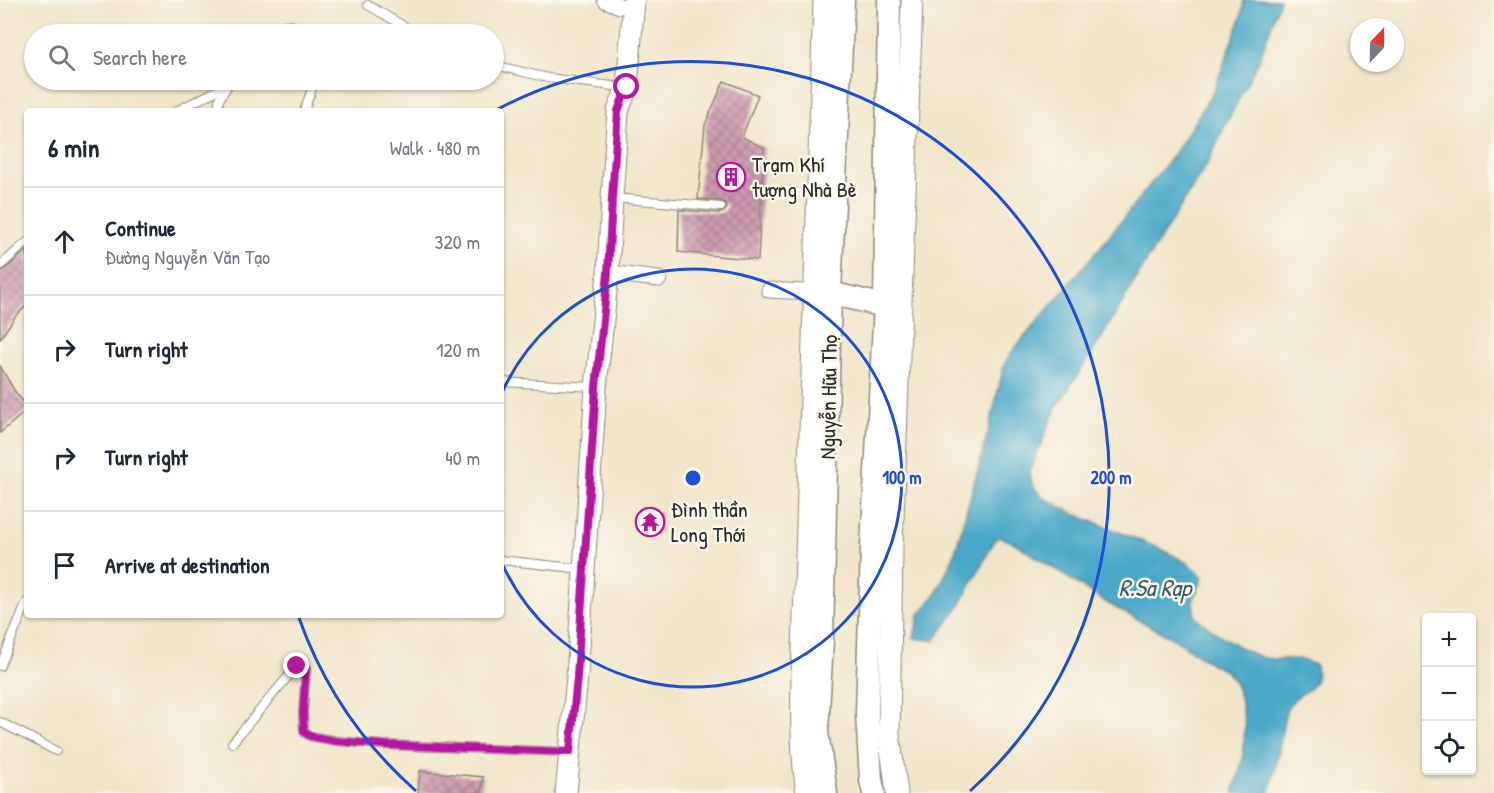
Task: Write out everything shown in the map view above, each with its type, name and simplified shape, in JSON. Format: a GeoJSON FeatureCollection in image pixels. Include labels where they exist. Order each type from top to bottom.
{"type":"FeatureCollection","features":[{"type":"Feature","properties":{"kind":"main road","name":"Nguyễn Hữu Thọ"},"geometry":{"type":"LineString","coordinates":[[807,793],[801,722],[822,293],[824,0]]}},
{"type":"Feature","properties":{"kind":"main road","name":"Nguyễn Hữu Thọ"},"geometry":{"type":"LineString","coordinates":[[822,293],[843,0]]}},
{"type":"Feature","properties":{"kind":"main road"},"geometry":{"type":"LineString","coordinates":[[874,793],[871,780],[867,713],[895,425],[898,116],[889,0]]}},
{"type":"Feature","properties":{"kind":"main road"},"geometry":{"type":"LineString","coordinates":[[897,793],[889,734],[882,547],[885,306],[898,116],[912,0]]}},
{"type":"Feature","properties":{"kind":"main road"},"geometry":{"type":"LineString","coordinates":[[566,793],[577,677],[596,387],[608,273],[618,111],[613,86],[620,2]]}},
{"type":"Feature","properties":{"kind":"main road"},"geometry":{"type":"LineString","coordinates":[[618,111],[627,87],[620,2]]}},
{"type":"Feature","properties":{"kind":"main road"},"geometry":{"type":"LineString","coordinates":[[822,293],[885,306]]}},
{"type":"Feature","properties":{"kind":"main road","name":"Nguyễn Hữu Thọ"},"geometry":{"type":"LineString","coordinates":[[819,383],[822,639],[817,732],[826,793]]}},
{"type":"Feature","properties":{"kind":"street"},"geometry":{"type":"LineString","coordinates":[[608,273],[659,279]]}},
{"type":"Feature","properties":{"kind":"street"},"geometry":{"type":"LineString","coordinates":[[769,290],[822,293]]}},
{"type":"Feature","properties":{"kind":"lane"},"geometry":{"type":"LineString","coordinates":[[368,4],[401,24]]}},
{"type":"Feature","properties":{"kind":"lane"},"geometry":{"type":"LineString","coordinates":[[504,67],[548,78],[613,86]]}},
{"type":"Feature","properties":{"kind":"lane"},"geometry":{"type":"LineString","coordinates":[[181,108],[214,90]]}},
{"type":"Feature","properties":{"kind":"lane"},"geometry":{"type":"LineString","coordinates":[[218,108],[219,100],[225,90]]}},
{"type":"Feature","properties":{"kind":"lane"},"geometry":{"type":"LineString","coordinates":[[305,108],[311,90]]}},
{"type":"Feature","properties":{"kind":"lane"},"geometry":{"type":"LineString","coordinates":[[612,198],[721,207]]}},
{"type":"Feature","properties":{"kind":"lane"},"geometry":{"type":"LineString","coordinates":[[0,266],[24,245]]}},
{"type":"Feature","properties":{"kind":"lane"},"geometry":{"type":"LineString","coordinates":[[504,382],[596,387]]}},
{"type":"Feature","properties":{"kind":"lane"},"geometry":{"type":"LineString","coordinates":[[504,560],[584,569]]}},
{"type":"Feature","properties":{"kind":"lane"},"geometry":{"type":"LineString","coordinates":[[0,666],[24,609]]}},
{"type":"Feature","properties":{"kind":"lane"},"geometry":{"type":"LineString","coordinates":[[232,743],[297,666],[303,664],[306,667],[304,732],[310,736],[336,741],[384,745],[570,752]]}},
{"type":"Feature","properties":{"kind":"lane"},"geometry":{"type":"LineString","coordinates":[[0,722],[56,752]]}},
{"type":"Feature","properties":{"kind":"water","name":"R.Sa Rạp"},"geometry":{"type":"Polygon","coordinates":[[[1244,0],[1280,0],[1260,58],[1209,161],[1099,342],[1056,408],[1029,473],[1033,487],[1044,498],[1072,513],[1163,550],[1188,563],[1203,578],[1193,601],[1195,617],[1219,634],[1238,646],[1265,658],[1297,659],[1316,666],[1315,682],[1291,703],[1286,713],[1269,793],[1233,793],[1243,759],[1245,725],[1240,697],[1233,679],[1224,670],[1174,639],[1107,603],[1015,543],[999,537],[995,540],[959,607],[934,641],[914,638],[919,614],[937,592],[954,556],[1005,362],[1106,240],[1184,139],[1214,90],[1241,18],[1244,0]]]}},
{"type":"Feature","properties":{"kind":"building","name":"Trạm Khí tượng Nhà Bè"},"geometry":{"type":"Polygon","coordinates":[[[724,81],[758,95],[742,137],[764,148],[758,260],[678,252],[679,210],[720,213],[727,208],[722,201],[698,199],[705,125],[724,81]]]}},
{"type":"Feature","properties":{"kind":"building"},"geometry":{"type":"Polygon","coordinates":[[[24,253],[24,308],[0,339],[0,272],[24,253]]]}},
{"type":"Feature","properties":{"kind":"building"},"geometry":{"type":"Polygon","coordinates":[[[0,366],[24,403],[24,413],[0,433],[0,366]]]}},
{"type":"Feature","properties":{"kind":"building","name":"Đình thần Long Thới"},"geometry":{"type":"Polygon","coordinates":[[[641,512],[661,513],[660,532],[640,530],[641,512]]]}},
{"type":"Feature","properties":{"kind":"building"},"geometry":{"type":"Polygon","coordinates":[[[420,771],[483,777],[481,793],[418,793],[420,771]]]}},
{"type":"Feature","properties":{"kind":"place","name":"Trạm Khí tượng Nhà Bè"},"geometry":{"type":"Point","coordinates":[731,177]}},
{"type":"Feature","properties":{"kind":"place","name":"Đình thần Long Thới"},"geometry":{"type":"Point","coordinates":[650,522]}},
{"type":"Feature","properties":{"kind":"route"},"geometry":{"type":"LineString","coordinates":[[297,666],[303,664],[306,667],[303,713],[306,735],[336,741],[384,745],[570,752],[596,387],[608,273],[618,111],[627,87]]}}]}
